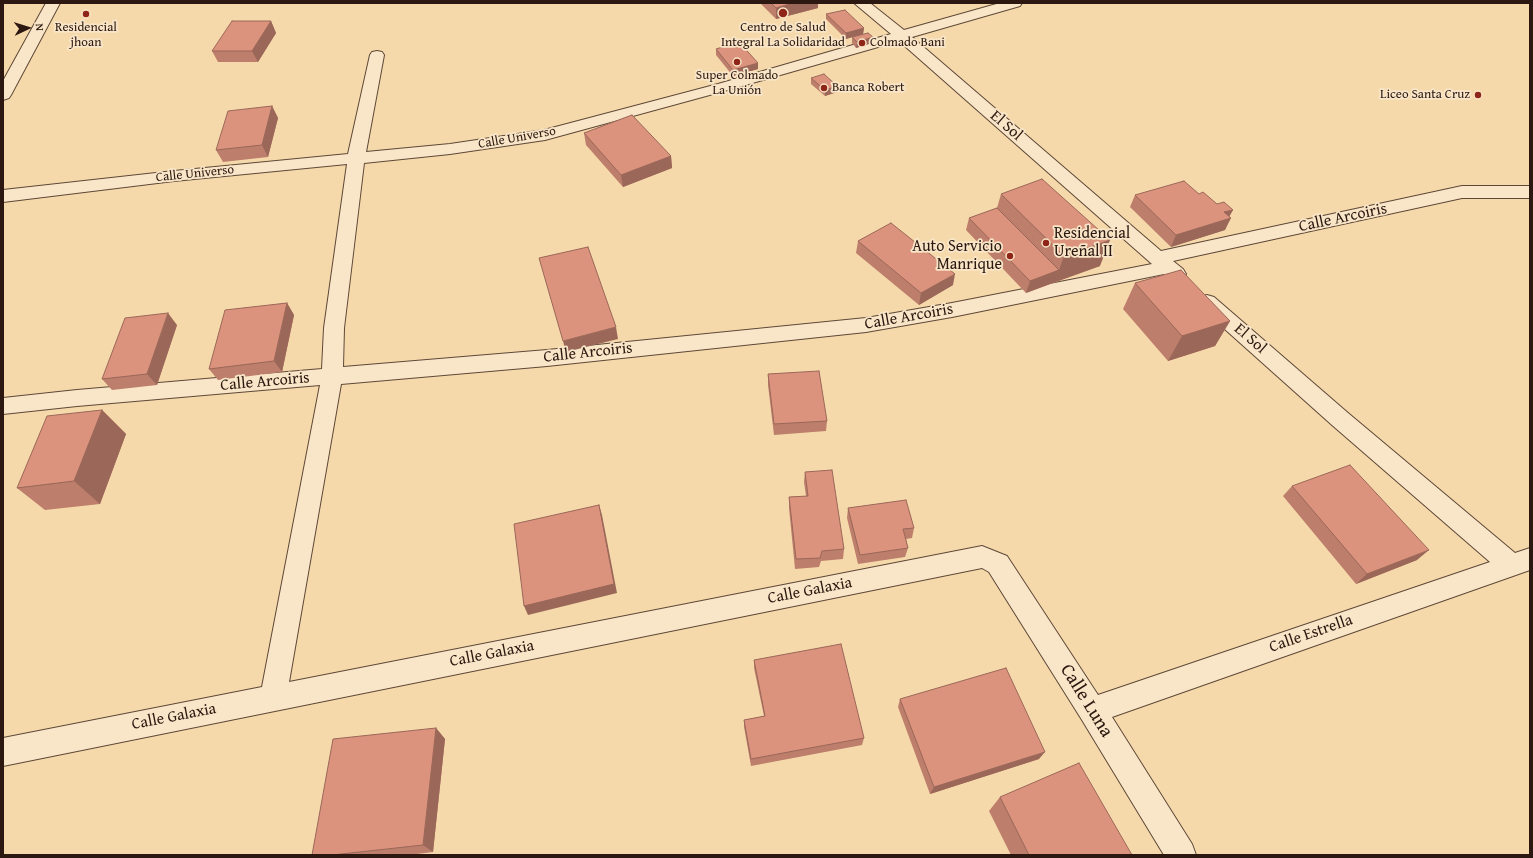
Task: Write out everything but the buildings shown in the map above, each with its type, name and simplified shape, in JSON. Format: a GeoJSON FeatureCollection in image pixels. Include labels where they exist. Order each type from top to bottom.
{"type":"FeatureCollection","features":[{"type":"Feature","properties":{"kind":"street"},"geometry":{"type":"LineString","coordinates":[[3,95],[53,3]]}},
{"type":"Feature","properties":{"kind":"street","name":"El Sol"},"geometry":{"type":"LineString","coordinates":[[862,3],[1162,262],[1346,424],[1520,562]]}},
{"type":"Feature","properties":{"kind":"street","name":"Calle Universo"},"geometry":{"type":"LineString","coordinates":[[3,196],[174,176],[495,143],[545,135],[902,36],[1015,3]]}},
{"type":"Feature","properties":{"kind":"street"},"geometry":{"type":"LineString","coordinates":[[272,698],[332,376],[334,328],[356,158],[377,55]]}},
{"type":"Feature","properties":{"kind":"street","name":"Calle Arcoiris"},"geometry":{"type":"LineString","coordinates":[[3,406],[77,398],[547,358],[866,325],[952,310],[1462,192],[1530,192]]}},
{"type":"Feature","properties":{"kind":"street","name":"Calle Galaxia"},"geometry":{"type":"LineString","coordinates":[[3,752],[982,557]]}},
{"type":"Feature","properties":{"kind":"street","name":"Calle Luna"},"geometry":{"type":"LineString","coordinates":[[982,557],[990,559],[998,564],[1092,710],[1181,855]]}},
{"type":"Feature","properties":{"kind":"street","name":"Calle Estrella"},"geometry":{"type":"LineString","coordinates":[[1092,710],[1520,562]]}},
{"type":"Feature","properties":{"kind":"place","name":"Centro de Salud Integral La Solidaridad"},"geometry":{"type":"Point","coordinates":[783,13]}},
{"type":"Feature","properties":{"kind":"place","name":"Residencial jhoan"},"geometry":{"type":"Point","coordinates":[86,14]}},
{"type":"Feature","properties":{"kind":"place","name":"Colmado Bani"},"geometry":{"type":"Point","coordinates":[862,43]}},
{"type":"Feature","properties":{"kind":"place","name":"Super Colmado La Unión"},"geometry":{"type":"Point","coordinates":[737,62]}},
{"type":"Feature","properties":{"kind":"place","name":"Banca Robert"},"geometry":{"type":"Point","coordinates":[824,88]}},
{"type":"Feature","properties":{"kind":"place","name":"Liceo Santa Cruz"},"geometry":{"type":"Point","coordinates":[1478,95]}},
{"type":"Feature","properties":{"kind":"place","name":"Residencial Ureñal II"},"geometry":{"type":"Point","coordinates":[1046,243]}},
{"type":"Feature","properties":{"kind":"place","name":"Auto Servicio Manrique"},"geometry":{"type":"Point","coordinates":[1010,256]}}]}
